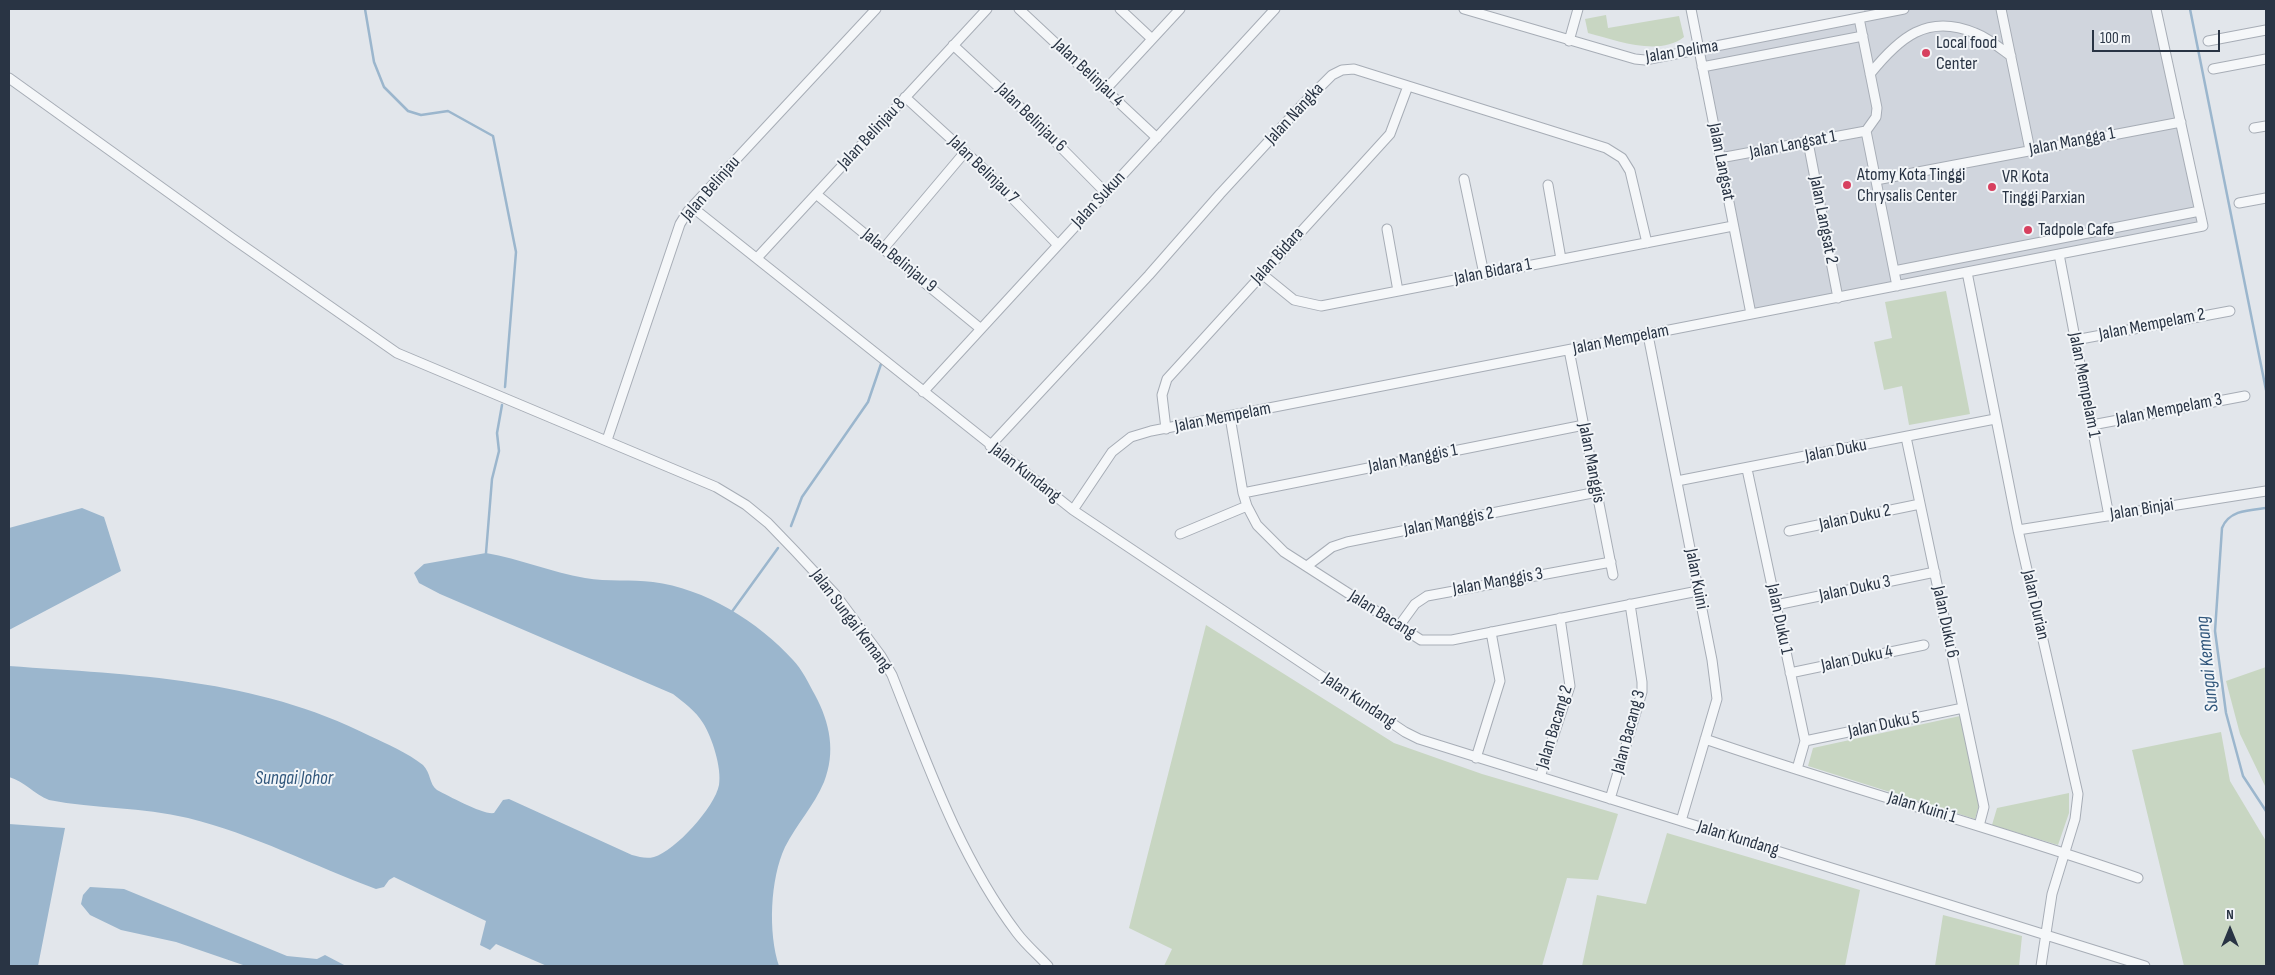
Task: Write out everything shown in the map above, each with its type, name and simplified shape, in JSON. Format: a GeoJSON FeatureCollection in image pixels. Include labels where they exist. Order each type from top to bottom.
{"type":"FeatureCollection","features":[{"type":"Feature","properties":{"kind":"street","name":"Jalan Belinjau"},"geometry":{"type":"LineString","coordinates":[[607,440],[680,224],[692,207],[876,9]]}},
{"type":"Feature","properties":{"kind":"street","name":"Jalan Belinjau 8"},"geometry":{"type":"LineString","coordinates":[[757,258],[987,9]]}},
{"type":"Feature","properties":{"kind":"street","name":"Jalan Belinjau 4"},"geometry":{"type":"LineString","coordinates":[[1018,9],[1157,138]]}},
{"type":"Feature","properties":{"kind":"street"},"geometry":{"type":"LineString","coordinates":[[1120,9],[1152,39]]}},
{"type":"Feature","properties":{"kind":"street"},"geometry":{"type":"LineString","coordinates":[[1106,89],[1180,9]]}},
{"type":"Feature","properties":{"kind":"street","name":"Jalan Sukun"},"geometry":{"type":"LineString","coordinates":[[923,392],[1275,9]]}},
{"type":"Feature","properties":{"kind":"street","name":"Jalan Delima"},"geometry":{"type":"LineString","coordinates":[[1464,9],[1634,59],[1645,60],[1865,14],[1904,9]]}},
{"type":"Feature","properties":{"kind":"street"},"geometry":{"type":"LineString","coordinates":[[1569,40],[1578,9]]}},
{"type":"Feature","properties":{"kind":"street","name":"Jalan Langsat"},"geometry":{"type":"LineString","coordinates":[[1691,9],[1751,314]]}},
{"type":"Feature","properties":{"kind":"street"},"geometry":{"type":"LineString","coordinates":[[2001,9],[2030,150]]}},
{"type":"Feature","properties":{"kind":"street"},"geometry":{"type":"LineString","coordinates":[[1894,271],[2200,210],[2156,9]]}},
{"type":"Feature","properties":{"kind":"street"},"geometry":{"type":"LineString","coordinates":[[1865,14],[1863,36],[1877,108],[1876,117],[1866,130],[1896,286]]}},
{"type":"Feature","properties":{"kind":"street"},"geometry":{"type":"LineString","coordinates":[[1870,74],[1896,44],[1909,35],[1934,27],[1960,28],[1976,33],[2011,56]]}},
{"type":"Feature","properties":{"kind":"street"},"geometry":{"type":"LineString","coordinates":[[2208,41],[2266,30]]}},
{"type":"Feature","properties":{"kind":"street","name":"Jalan Delima"},"geometry":{"type":"LineString","coordinates":[[1702,67],[1863,36]]}},
{"type":"Feature","properties":{"kind":"street","name":"Jalan Belinjau 6"},"geometry":{"type":"LineString","coordinates":[[953,45],[1032,118],[1106,193]]}},
{"type":"Feature","properties":{"kind":"street"},"geometry":{"type":"LineString","coordinates":[[2213,69],[2266,59]]}},
{"type":"Feature","properties":{"kind":"street","name":"Jalan Nangka"},"geometry":{"type":"LineString","coordinates":[[990,446],[1149,275],[1220,194],[1332,75],[1342,70],[1354,69],[1606,148],[1622,158],[1630,171],[1647,243]]}},
{"type":"Feature","properties":{"kind":"street","name":"Jalan Sungai Kemang"},"geometry":{"type":"LineString","coordinates":[[9,78],[232,238],[397,352],[716,487],[746,505],[768,523],[835,594],[881,656],[892,675],[948,816],[980,876],[1018,933],[1048,966]]}},
{"type":"Feature","properties":{"kind":"street","name":"Jalan Bidara"},"geometry":{"type":"LineString","coordinates":[[1166,429],[1162,395],[1167,379],[1390,134],[1408,86]]}},
{"type":"Feature","properties":{"kind":"street","name":"Jalan Belinjau 7"},"geometry":{"type":"LineString","coordinates":[[905,97],[965,152],[1058,245]]}},
{"type":"Feature","properties":{"kind":"street","name":"Jalan Mangga 1"},"geometry":{"type":"LineString","coordinates":[[1876,180],[2180,122]]}},
{"type":"Feature","properties":{"kind":"street"},"geometry":{"type":"LineString","coordinates":[[2254,128],[2266,126]]}},
{"type":"Feature","properties":{"kind":"street","name":"Jalan Langsat 1"},"geometry":{"type":"LineString","coordinates":[[1720,158],[1866,130]]}},
{"type":"Feature","properties":{"kind":"street","name":"Jalan Langsat 2"},"geometry":{"type":"LineString","coordinates":[[1808,142],[1838,298]]}},
{"type":"Feature","properties":{"kind":"street"},"geometry":{"type":"LineString","coordinates":[[884,248],[965,152]]}},
{"type":"Feature","properties":{"kind":"street"},"geometry":{"type":"LineString","coordinates":[[1464,179],[1484,274]]}},
{"type":"Feature","properties":{"kind":"street"},"geometry":{"type":"LineString","coordinates":[[1548,185],[1561,260]]}},
{"type":"Feature","properties":{"kind":"street","name":"Jalan Belinjau 9"},"geometry":{"type":"LineString","coordinates":[[816,194],[981,329]]}},
{"type":"Feature","properties":{"kind":"street"},"geometry":{"type":"LineString","coordinates":[[2239,203],[2266,198]]}},
{"type":"Feature","properties":{"kind":"street","name":"Jalan Kundang"},"geometry":{"type":"LineString","coordinates":[[692,207],[990,446],[1073,510],[1405,732],[1419,739],[1476,758],[2145,966]]}},
{"type":"Feature","properties":{"kind":"street","name":"Jalan Mempelam"},"geometry":{"type":"LineString","coordinates":[[1073,510],[1112,452],[1131,437],[2203,226],[2200,210]]}},
{"type":"Feature","properties":{"kind":"street","name":"Jalan Bidara 1"},"geometry":{"type":"LineString","coordinates":[[1262,274],[1294,300],[1321,306],[1733,226]]}},
{"type":"Feature","properties":{"kind":"street"},"geometry":{"type":"LineString","coordinates":[[1387,229],[1398,291]]}},
{"type":"Feature","properties":{"kind":"street","name":"Jalan Mempelam 1"},"geometry":{"type":"LineString","coordinates":[[2059,254],[2109,516]]}},
{"type":"Feature","properties":{"kind":"street","name":"Jalan Durian"},"geometry":{"type":"LineString","coordinates":[[1967,272],[2018,530],[2078,794],[2075,819],[2052,894],[2041,966]]}},
{"type":"Feature","properties":{"kind":"street","name":"Jalan Mempelam 2"},"geometry":{"type":"LineString","coordinates":[[2075,340],[2230,311]]}},
{"type":"Feature","properties":{"kind":"street","name":"Jalan Kuini"},"geometry":{"type":"LineString","coordinates":[[1648,335],[1712,660],[1717,699],[1681,821]]}},
{"type":"Feature","properties":{"kind":"street","name":"Jalan Manggis"},"geometry":{"type":"LineString","coordinates":[[1569,350],[1613,575]]}},
{"type":"Feature","properties":{"kind":"street","name":"Jalan Mempelam 3"},"geometry":{"type":"LineString","coordinates":[[2092,425],[2246,396]]}},
{"type":"Feature","properties":{"kind":"street","name":"Jalan Bacang"},"geometry":{"type":"LineString","coordinates":[[1230,416],[1243,493],[1247,506],[1257,525],[1284,552],[1421,640],[1452,640],[1698,591]]}},
{"type":"Feature","properties":{"kind":"street","name":"Jalan Duku"},"geometry":{"type":"LineString","coordinates":[[1677,481],[1747,469],[1995,419]]}},
{"type":"Feature","properties":{"kind":"street","name":"Jalan Manggis 1"},"geometry":{"type":"LineString","coordinates":[[1243,493],[1584,425]]}},
{"type":"Feature","properties":{"kind":"street","name":"Jalan Duku 6"},"geometry":{"type":"LineString","coordinates":[[1906,437],[1984,806],[1979,826]]}},
{"type":"Feature","properties":{"kind":"street","name":"Jalan Duku 1"},"geometry":{"type":"LineString","coordinates":[[1747,469],[1805,741],[1797,769]]}},
{"type":"Feature","properties":{"kind":"street","name":"Jalan Binjai"},"geometry":{"type":"LineString","coordinates":[[2018,530],[2266,490]]}},
{"type":"Feature","properties":{"kind":"street","name":"Jalan Manggis 2"},"geometry":{"type":"LineString","coordinates":[[1306,566],[1332,547],[1347,542],[1597,492]]}},
{"type":"Feature","properties":{"kind":"street","name":"Jalan Duku 2"},"geometry":{"type":"LineString","coordinates":[[1790,531],[1920,504]]}},
{"type":"Feature","properties":{"kind":"street"},"geometry":{"type":"LineString","coordinates":[[1180,534],[1247,506]]}},
{"type":"Feature","properties":{"kind":"street","name":"Jalan Manggis 3"},"geometry":{"type":"LineString","coordinates":[[1399,626],[1415,604],[1427,596],[1611,562]]}},
{"type":"Feature","properties":{"kind":"street","name":"Jalan Duku 3"},"geometry":{"type":"LineString","coordinates":[[1776,605],[1935,572]]}},
{"type":"Feature","properties":{"kind":"street","name":"Jalan Bacang 3"},"geometry":{"type":"LineString","coordinates":[[1610,799],[1642,692],[1630,604]]}},
{"type":"Feature","properties":{"kind":"street","name":"Jalan Bacang 2"},"geometry":{"type":"LineString","coordinates":[[1540,777],[1570,686],[1570,673],[1560,618]]}},
{"type":"Feature","properties":{"kind":"street"},"geometry":{"type":"LineString","coordinates":[[1476,758],[1500,681],[1491,632]]}},
{"type":"Feature","properties":{"kind":"street","name":"Jalan Duku 4"},"geometry":{"type":"LineString","coordinates":[[1790,672],[1924,645]]}},
{"type":"Feature","properties":{"kind":"street","name":"Jalan Duku 5"},"geometry":{"type":"LineString","coordinates":[[1805,741],[1963,708]]}},
{"type":"Feature","properties":{"kind":"street","name":"Jalan Kuini 1"},"geometry":{"type":"LineString","coordinates":[[1705,739],[2065,852],[2138,878]]}},
{"type":"Feature","properties":{"kind":"shaded area"},"geometry":{"type":"Polygon","coordinates":[[[1864,9],[2159,9],[2207,225],[1748,318],[1695,44],[1864,12],[1864,9]]]}},
{"type":"Feature","properties":{"kind":"green space"},"geometry":{"type":"Polygon","coordinates":[[[1606,15],[1608,28],[1679,16],[1684,37],[1674,43],[1650,46],[1624,43],[1588,33],[1585,19],[1606,15]]]}},
{"type":"Feature","properties":{"kind":"green space"},"geometry":{"type":"Polygon","coordinates":[[[1946,291],[1970,414],[1909,425],[1902,386],[1884,390],[1874,342],[1892,338],[1885,302],[1946,291]]]}},
{"type":"Feature","properties":{"kind":"green space"},"geometry":{"type":"Polygon","coordinates":[[[1206,625],[1394,743],[1482,774],[1618,814],[1598,880],[1567,878],[1542,966],[1164,966],[1172,949],[1129,928],[1206,625]]]}},
{"type":"Feature","properties":{"kind":"green space"},"geometry":{"type":"Polygon","coordinates":[[[2266,667],[2266,788],[2240,734],[2226,681],[2266,667]]]}},
{"type":"Feature","properties":{"kind":"green space"},"geometry":{"type":"Polygon","coordinates":[[[1960,716],[1979,805],[1975,819],[1808,766],[1813,748],[1960,716]]]}},
{"type":"Feature","properties":{"kind":"green space"},"geometry":{"type":"Polygon","coordinates":[[[2221,732],[2230,781],[2266,841],[2266,966],[2184,966],[2132,750],[2221,732]]]}},
{"type":"Feature","properties":{"kind":"green space"},"geometry":{"type":"Polygon","coordinates":[[[2069,793],[2069,813],[2058,845],[1992,825],[1997,808],[2069,793]]]}},
{"type":"Feature","properties":{"kind":"green space"},"geometry":{"type":"Polygon","coordinates":[[[1667,833],[1860,890],[1845,966],[1582,966],[1597,895],[1646,904],[1667,833]]]}},
{"type":"Feature","properties":{"kind":"green space"},"geometry":{"type":"Polygon","coordinates":[[[1943,915],[2022,936],[2019,966],[1935,966],[1943,915]]]}},
{"type":"Feature","properties":{"kind":"water"},"geometry":{"type":"Polygon","coordinates":[[[82,508],[104,517],[121,571],[9,630],[9,528],[82,508]]]}},
{"type":"Feature","properties":{"kind":"water","name":"Sungai Johor"},"geometry":{"type":"Polygon","coordinates":[[[486,553],[585,578],[653,582],[692,591],[711,599],[747,620],[779,646],[799,668],[815,695],[828,727],[830,760],[820,791],[785,847],[776,874],[772,922],[775,953],[779,966],[547,966],[496,944],[490,950],[480,945],[486,921],[394,877],[384,887],[376,889],[260,841],[212,825],[171,814],[49,800],[19,781],[9,777],[9,666],[148,677],[238,691],[283,702],[327,717],[383,742],[411,757],[426,768],[434,788],[474,808],[494,813],[503,800],[509,799],[632,855],[648,858],[663,853],[693,827],[710,805],[719,785],[720,778],[716,753],[703,723],[693,711],[673,694],[440,594],[419,583],[414,573],[424,564],[486,553]]]}},
{"type":"Feature","properties":{"kind":"water"},"geometry":{"type":"Polygon","coordinates":[[[9,824],[65,828],[38,966],[9,966],[9,824]]]}},
{"type":"Feature","properties":{"kind":"water"},"geometry":{"type":"Polygon","coordinates":[[[90,887],[124,889],[287,956],[317,959],[325,955],[346,966],[246,966],[176,942],[121,930],[90,915],[81,904],[83,895],[90,887]]]}},
{"type":"Feature","properties":{"kind":"waterway"},"geometry":{"type":"LineString","coordinates":[[365,9],[374,62],[384,87],[408,111],[421,115],[448,111],[493,136],[516,252],[505,387]]}},
{"type":"Feature","properties":{"kind":"waterway"},"geometry":{"type":"LineString","coordinates":[[2190,9],[2266,390]]}},
{"type":"Feature","properties":{"kind":"waterway"},"geometry":{"type":"LineString","coordinates":[[791,526],[802,497],[868,402],[881,364]]}},
{"type":"Feature","properties":{"kind":"waterway"},"geometry":{"type":"LineString","coordinates":[[486,553],[492,479],[499,451],[497,433],[502,405]]}},
{"type":"Feature","properties":{"kind":"waterway","name":"Sungai Kemang"},"geometry":{"type":"LineString","coordinates":[[2266,508],[2247,510],[2235,514],[2225,522],[2222,528],[2215,631],[2226,713],[2243,776],[2266,811]]}},
{"type":"Feature","properties":{"kind":"waterway"},"geometry":{"type":"LineString","coordinates":[[731,613],[778,548]]}},
{"type":"Feature","properties":{"kind":"place","name":"Local food Center"},"geometry":{"type":"Point","coordinates":[1926,53]}},
{"type":"Feature","properties":{"kind":"place","name":"Atomy Kota Tinggi Chrysalis Center"},"geometry":{"type":"Point","coordinates":[1847,185]}},
{"type":"Feature","properties":{"kind":"place","name":"VR Kota Tinggi Parxian"},"geometry":{"type":"Point","coordinates":[1992,187]}},
{"type":"Feature","properties":{"kind":"place","name":"Tadpole Cafe"},"geometry":{"type":"Point","coordinates":[2028,230]}}]}
